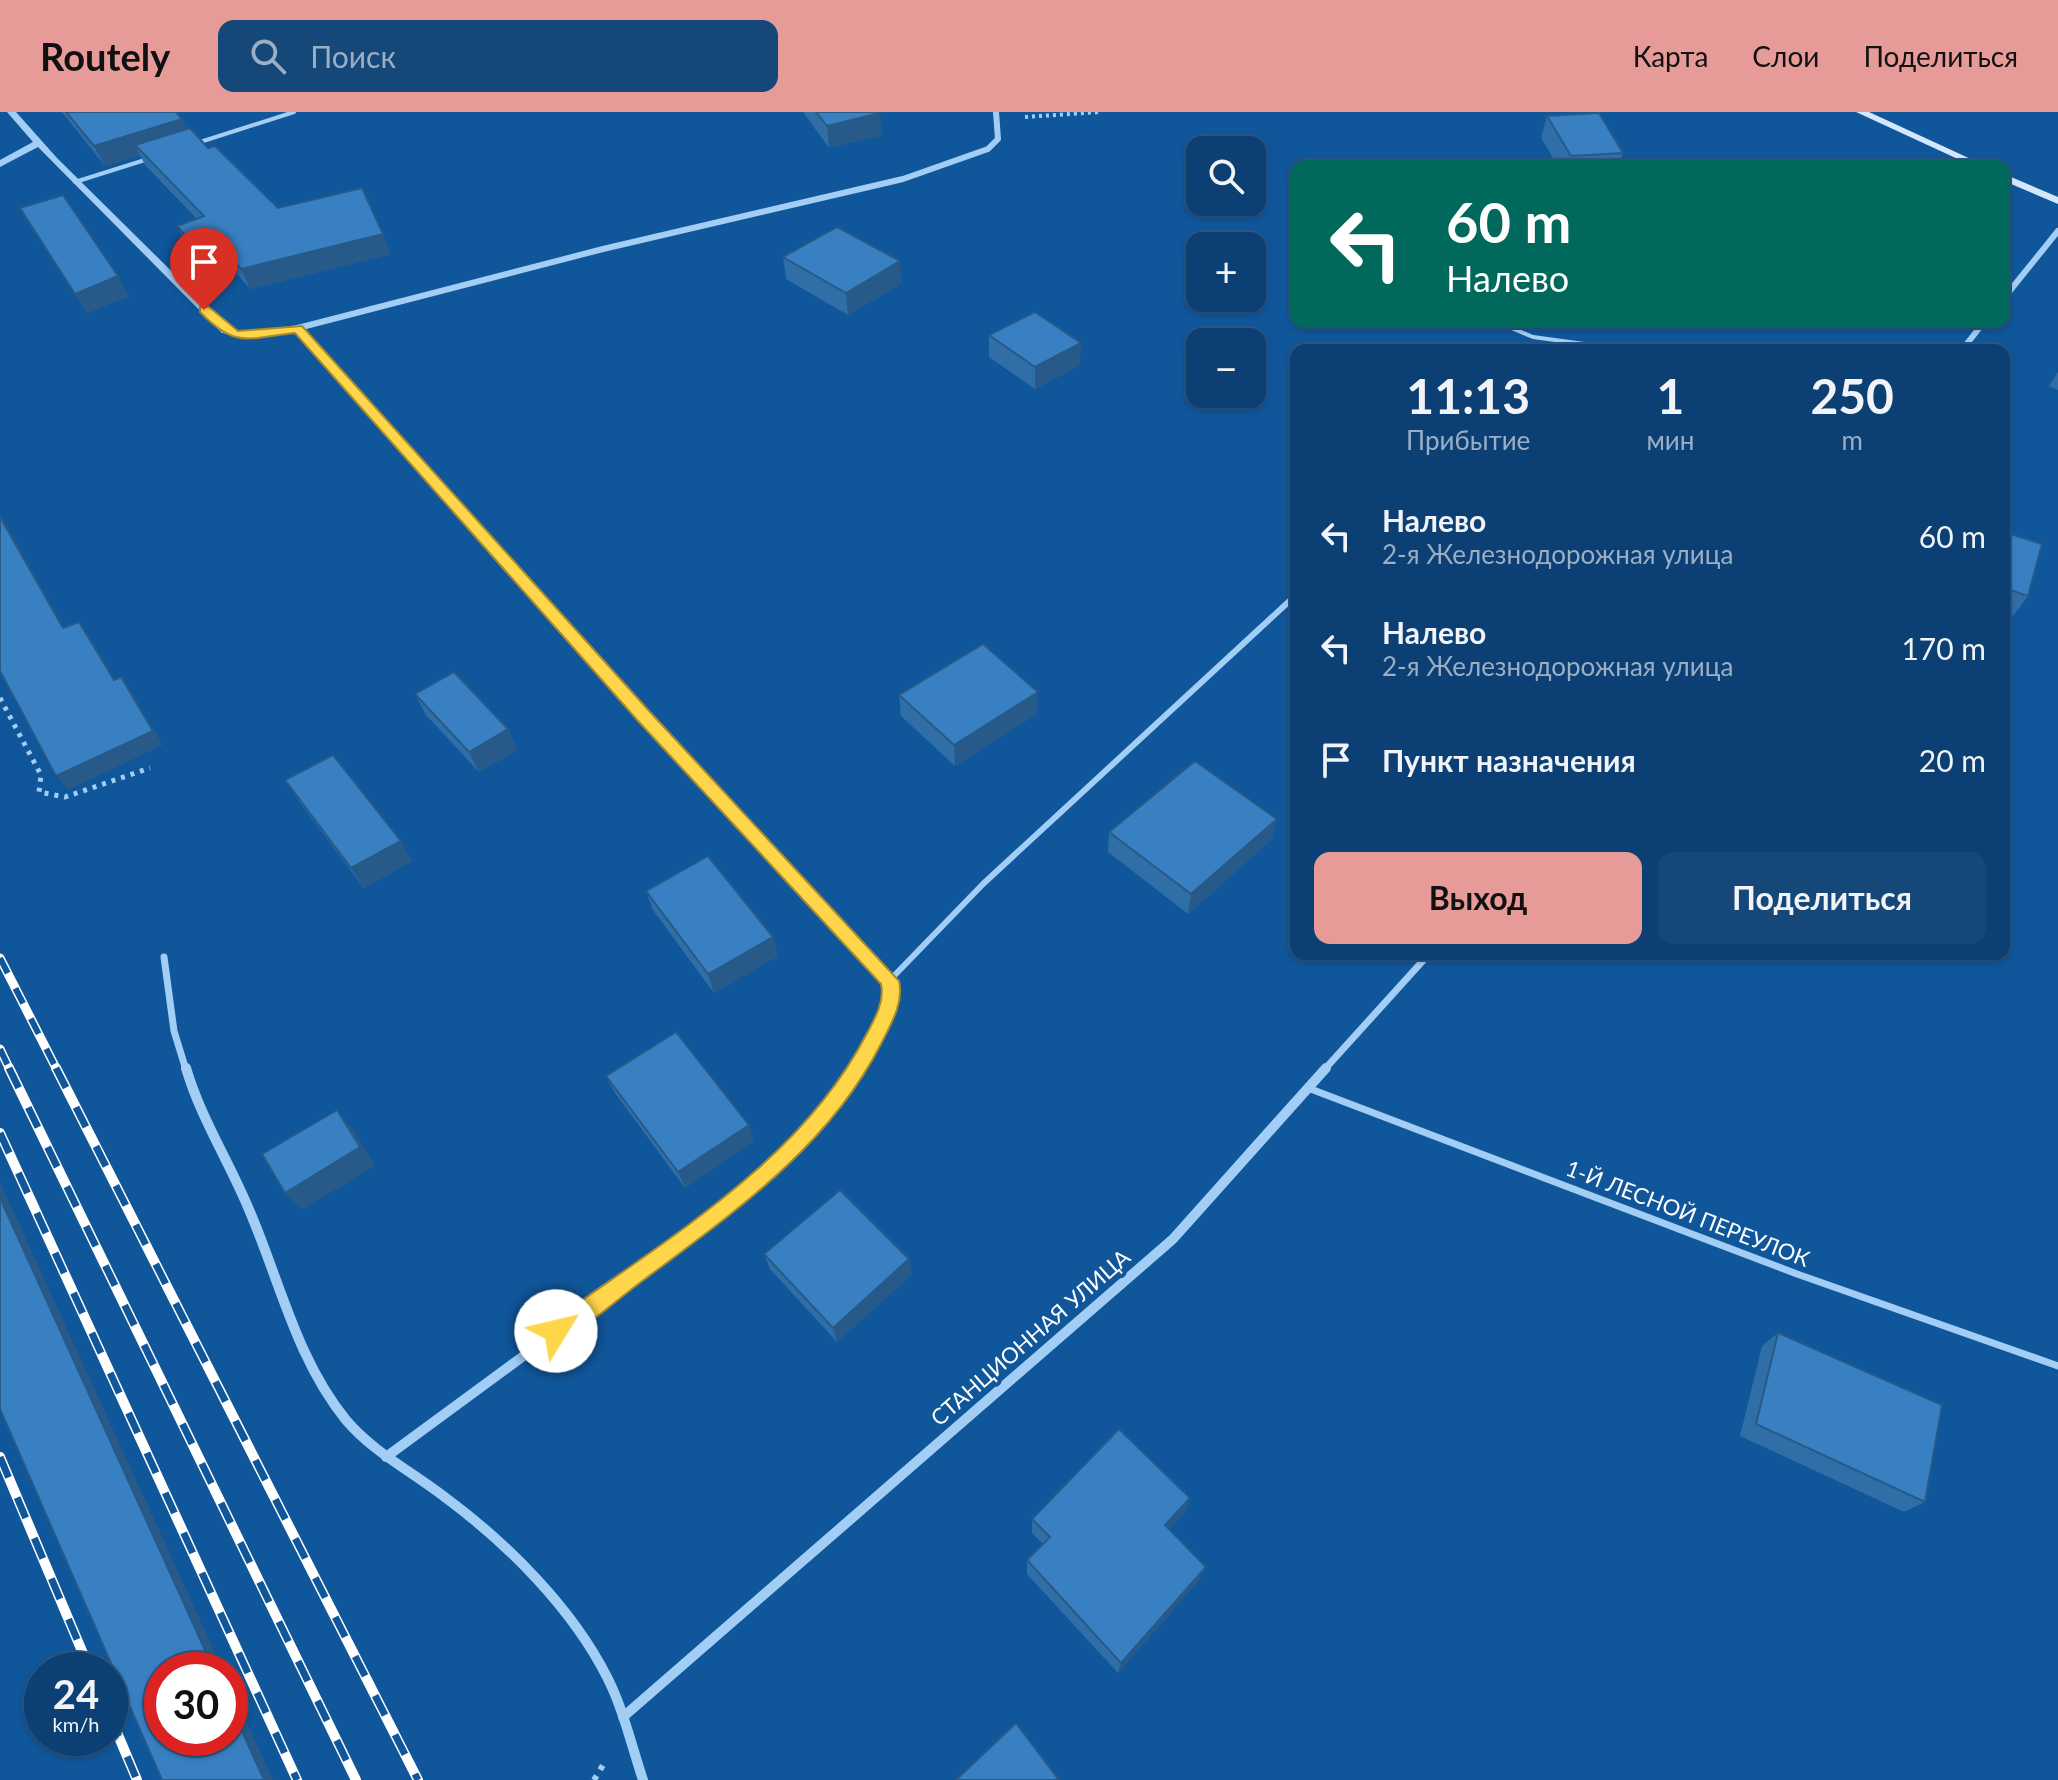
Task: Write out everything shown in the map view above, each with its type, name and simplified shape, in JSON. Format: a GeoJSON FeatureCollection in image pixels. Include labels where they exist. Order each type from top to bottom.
{"type":"FeatureCollection","features":[{"type":"Feature","properties":{"kind":"main road"},"geometry":{"type":"LineString","coordinates":[[1861,112],[1968,160]]}},
{"type":"Feature","properties":{"kind":"main road"},"geometry":{"type":"LineString","coordinates":[[2010,180],[2058,201]]}},
{"type":"Feature","properties":{"kind":"street"},"geometry":{"type":"LineString","coordinates":[[11,112],[75,182],[226,331],[251,335],[298,328],[603,249],[903,179],[988,149],[998,139],[996,116]]}},
{"type":"Feature","properties":{"kind":"street"},"geometry":{"type":"LineString","coordinates":[[0,164],[39,143]]}},
{"type":"Feature","properties":{"kind":"street"},"geometry":{"type":"LineString","coordinates":[[2010,291],[2058,231]]}},
{"type":"Feature","properties":{"kind":"street"},"geometry":{"type":"LineString","coordinates":[[298,328],[645,718],[889,981],[892,995],[854,1077],[825,1115],[752,1188],[386,1457]]}},
{"type":"Feature","properties":{"kind":"street"},"geometry":{"type":"LineString","coordinates":[[1967,344],[1979,328]]}},
{"type":"Feature","properties":{"kind":"street"},"geometry":{"type":"LineString","coordinates":[[164,957],[174,1031],[197,1105],[250,1211],[285,1307],[318,1379],[347,1421],[386,1457],[447,1498],[512,1554],[575,1626],[608,1678],[643,1780]]}},
{"type":"Feature","properties":{"kind":"street","name":"СТАНЦИОННАЯ УЛИЦА"},"geometry":{"type":"LineString","coordinates":[[623,1717],[1173,1239],[1424,960]]}},
{"type":"Feature","properties":{"kind":"lane"},"geometry":{"type":"LineString","coordinates":[[192,145],[294,112]]}},
{"type":"Feature","properties":{"kind":"lane"},"geometry":{"type":"LineString","coordinates":[[75,182],[163,154]]}},
{"type":"Feature","properties":{"kind":"lane"},"geometry":{"type":"LineString","coordinates":[[1511,328],[1533,337],[1584,344]]}},
{"type":"Feature","properties":{"kind":"lane"},"geometry":{"type":"LineString","coordinates":[[889,981],[983,884],[1290,601]]}},
{"type":"Feature","properties":{"kind":"lane","name":"1-Й ЛЕСНОЙ ПЕРЕУЛОК"},"geometry":{"type":"LineString","coordinates":[[1308,1088],[1797,1274],[2058,1366]]}},
{"type":"Feature","properties":{"kind":"path"},"geometry":{"type":"LineString","coordinates":[[996,116],[1100,112]]}},
{"type":"Feature","properties":{"kind":"path"},"geometry":{"type":"LineString","coordinates":[[0,698],[41,775],[39,792],[65,797],[150,768]]}},
{"type":"Feature","properties":{"kind":"building"},"geometry":{"type":"Polygon","coordinates":[[[66,112],[176,112],[182,119],[94,146],[66,112]]]}},
{"type":"Feature","properties":{"kind":"building"},"geometry":{"type":"Polygon","coordinates":[[[816,112],[879,112],[880,113],[827,126],[816,112]]]}},
{"type":"Feature","properties":{"kind":"building"},"geometry":{"type":"Polygon","coordinates":[[[1599,113],[1623,153],[1571,156],[1547,116],[1599,113]]]}},
{"type":"Feature","properties":{"kind":"building"},"geometry":{"type":"Polygon","coordinates":[[[190,128],[208,148],[215,146],[278,208],[362,188],[383,234],[241,269],[229,254],[209,262],[177,226],[204,216],[135,145],[190,128]]]}},
{"type":"Feature","properties":{"kind":"building"},"geometry":{"type":"Polygon","coordinates":[[[63,195],[118,276],[75,294],[20,208],[63,195]]]}},
{"type":"Feature","properties":{"kind":"building"},"geometry":{"type":"Polygon","coordinates":[[[837,227],[900,261],[846,293],[783,257],[837,227]]]}},
{"type":"Feature","properties":{"kind":"building"},"geometry":{"type":"Polygon","coordinates":[[[1035,312],[1081,343],[1035,367],[989,335],[1035,312]]]}},
{"type":"Feature","properties":{"kind":"building"},"geometry":{"type":"Polygon","coordinates":[[[0,517],[63,628],[79,622],[114,680],[121,677],[153,731],[56,776],[0,671],[0,517]]]}},
{"type":"Feature","properties":{"kind":"building"},"geometry":{"type":"Polygon","coordinates":[[[2010,534],[2042,544],[2028,596],[2010,590],[2010,534]]]}},
{"type":"Feature","properties":{"kind":"building"},"geometry":{"type":"Polygon","coordinates":[[[983,644],[1038,692],[954,745],[899,695],[983,644]]]}},
{"type":"Feature","properties":{"kind":"building"},"geometry":{"type":"Polygon","coordinates":[[[454,672],[508,729],[469,752],[415,694],[454,672]]]}},
{"type":"Feature","properties":{"kind":"building"},"geometry":{"type":"Polygon","coordinates":[[[333,755],[401,841],[351,868],[285,780],[333,755]]]}},
{"type":"Feature","properties":{"kind":"building"},"geometry":{"type":"Polygon","coordinates":[[[1195,761],[1277,819],[1191,894],[1109,832],[1195,761]]]}},
{"type":"Feature","properties":{"kind":"building"},"geometry":{"type":"Polygon","coordinates":[[[708,856],[773,937],[708,974],[646,891],[708,856]]]}},
{"type":"Feature","properties":{"kind":"building"},"geometry":{"type":"Polygon","coordinates":[[[676,1032],[749,1125],[678,1172],[606,1076],[676,1032]]]}},
{"type":"Feature","properties":{"kind":"building"},"geometry":{"type":"Polygon","coordinates":[[[337,1110],[360,1147],[285,1193],[262,1154],[337,1110]]]}},
{"type":"Feature","properties":{"kind":"building"},"geometry":{"type":"Polygon","coordinates":[[[840,1190],[909,1259],[833,1328],[764,1254],[840,1190]]]}},
{"type":"Feature","properties":{"kind":"building"},"geometry":{"type":"Polygon","coordinates":[[[0,1198],[206,1652],[144,1652],[144,1739],[128,1702],[128,1652],[106,1652],[0,1409],[0,1198]]]}},
{"type":"Feature","properties":{"kind":"building"},"geometry":{"type":"Polygon","coordinates":[[[1778,1333],[1942,1405],[1925,1502],[1756,1424],[1778,1333]]]}},
{"type":"Feature","properties":{"kind":"building"},"geometry":{"type":"Polygon","coordinates":[[[1119,1429],[1190,1498],[1165,1525],[1206,1567],[1121,1663],[1027,1560],[1050,1537],[1032,1519],[1119,1429]]]}},
{"type":"Feature","properties":{"kind":"building"},"geometry":{"type":"Polygon","coordinates":[[[1016,1723],[1059,1780],[956,1780],[1016,1723]]]}},
{"type":"Feature","properties":{"kind":"building"},"geometry":{"type":"Polygon","coordinates":[[[248,1745],[264,1780],[162,1780],[152,1756],[248,1756],[248,1745]]]}},
{"type":"Feature","properties":{"kind":"railway"},"geometry":{"type":"LineString","coordinates":[[0,958],[57,1070]]}},
{"type":"Feature","properties":{"kind":"railway"},"geometry":{"type":"LineString","coordinates":[[0,1049],[10,1070]]}},
{"type":"Feature","properties":{"kind":"railway"},"geometry":{"type":"LineString","coordinates":[[9,1068],[356,1780]]}},
{"type":"Feature","properties":{"kind":"railway"},"geometry":{"type":"LineString","coordinates":[[56,1068],[418,1780]]}},
{"type":"Feature","properties":{"kind":"railway"},"geometry":{"type":"LineString","coordinates":[[0,1133],[297,1780]]}},
{"type":"Feature","properties":{"kind":"railway"},"geometry":{"type":"LineString","coordinates":[[0,1457],[82,1652]]}},
{"type":"Feature","properties":{"kind":"railway"},"geometry":{"type":"LineString","coordinates":[[127,1756],[137,1780]]}},
{"type":"Feature","properties":{"kind":"route"},"geometry":{"type":"LineString","coordinates":[[204,310],[226,331],[236,335],[263,335],[298,328],[645,718],[889,981],[892,995],[881,1025],[854,1077],[825,1115],[752,1188],[556,1331]]}}]}
